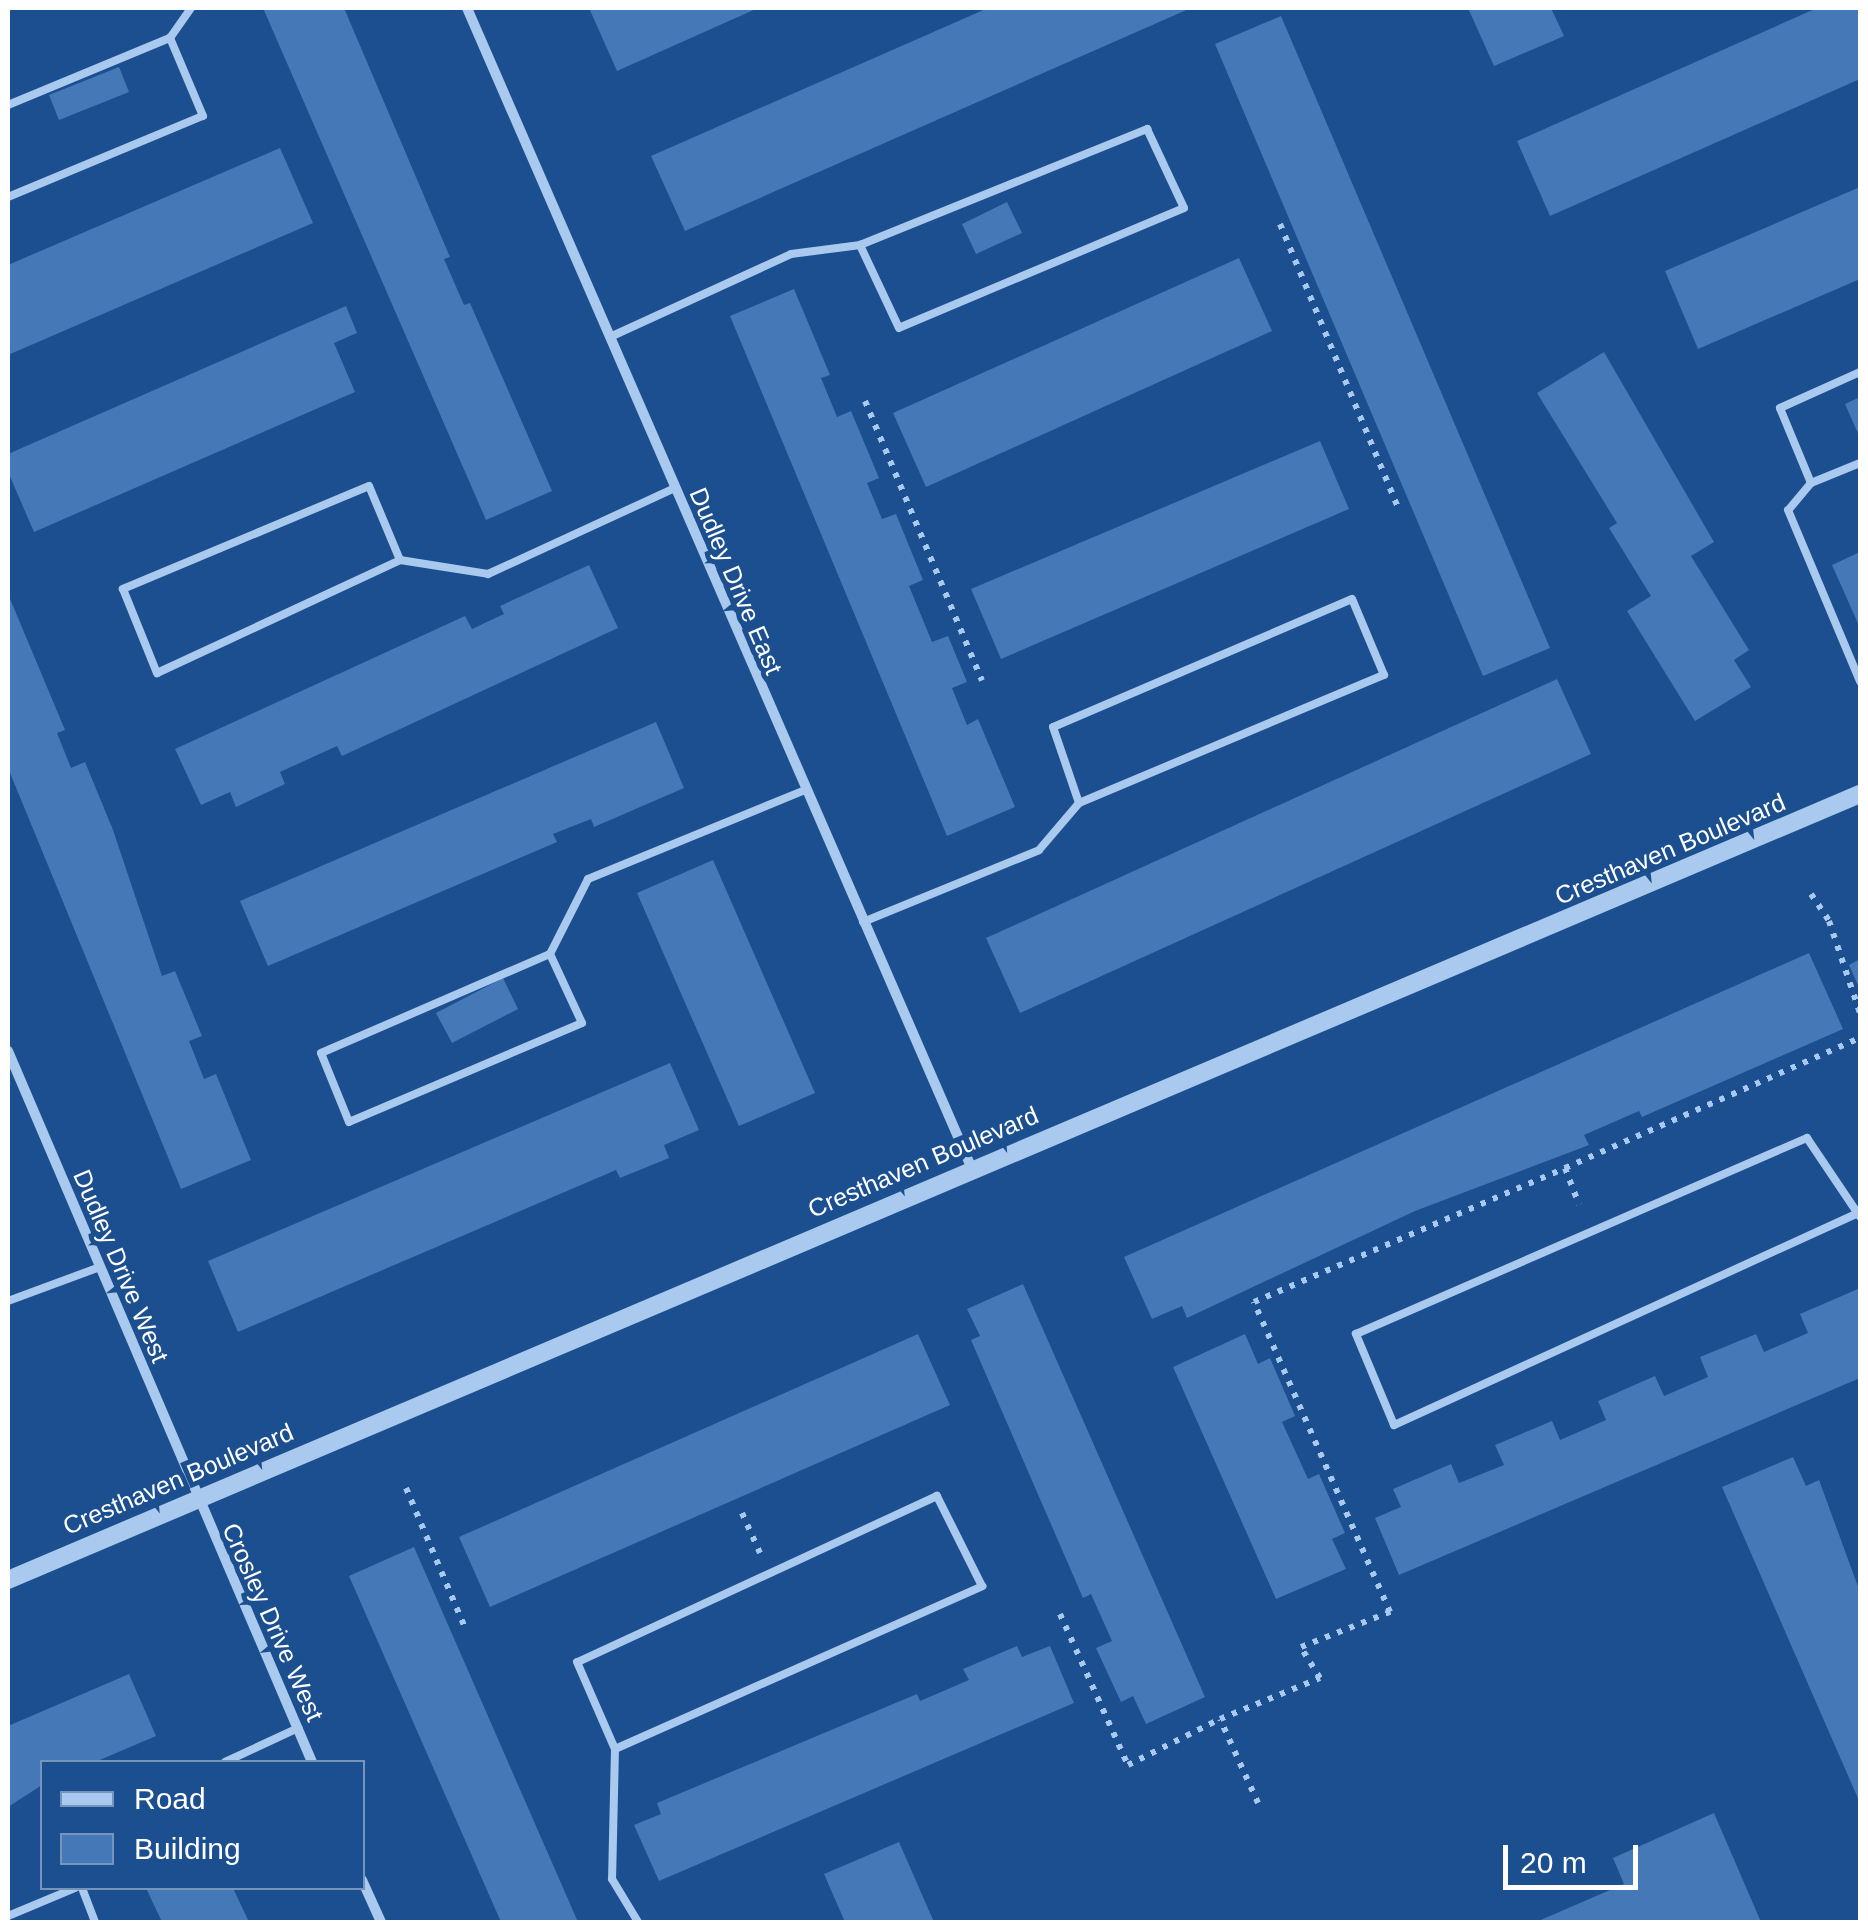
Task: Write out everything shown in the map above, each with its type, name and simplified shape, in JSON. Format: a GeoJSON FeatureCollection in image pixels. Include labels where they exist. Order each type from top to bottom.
{"type":"FeatureCollection","features":[{"type":"Feature","properties":{"kind":"street","name":"Dudley Drive East"},"geometry":{"type":"LineString","coordinates":[[468,8],[861,922],[972,1168]]}},
{"type":"Feature","properties":{"kind":"street","name":"Cresthaven Boulevard"},"geometry":{"type":"LineString","coordinates":[[8,1580],[1860,794]]}},
{"type":"Feature","properties":{"kind":"street","name":"Dudley Drive West"},"geometry":{"type":"LineString","coordinates":[[8,1051],[196,1497]]}},
{"type":"Feature","properties":{"kind":"street","name":"Crosley Drive West"},"geometry":{"type":"LineString","coordinates":[[196,1497],[311,1760]]}},
{"type":"Feature","properties":{"kind":"street"},"geometry":{"type":"LineString","coordinates":[[365,1887],[380,1922]]}},
{"type":"Feature","properties":{"kind":"lane"},"geometry":{"type":"LineString","coordinates":[[8,106],[170,38],[192,8]]}},
{"type":"Feature","properties":{"kind":"lane"},"geometry":{"type":"LineString","coordinates":[[8,196],[203,116],[170,38]]}},
{"type":"Feature","properties":{"kind":"lane"},"geometry":{"type":"LineString","coordinates":[[610,337],[791,254],[860,246],[1148,128],[1184,208],[899,328],[860,246]]}},
{"type":"Feature","properties":{"kind":"lane"},"geometry":{"type":"LineString","coordinates":[[1810,483],[1780,408],[1860,372]]}},
{"type":"Feature","properties":{"kind":"lane"},"geometry":{"type":"LineString","coordinates":[[1860,463],[1810,483],[1788,510],[1860,681]]}},
{"type":"Feature","properties":{"kind":"lane"},"geometry":{"type":"LineString","coordinates":[[400,560],[369,486],[123,589],[157,673],[400,560],[488,574],[675,488]]}},
{"type":"Feature","properties":{"kind":"lane"},"geometry":{"type":"LineString","coordinates":[[861,922],[1039,850],[1080,802],[1384,676],[1352,599],[1053,727],[1080,802]]}},
{"type":"Feature","properties":{"kind":"lane"},"geometry":{"type":"LineString","coordinates":[[550,954],[582,1023],[349,1122],[320,1053],[550,954],[588,879],[804,790]]}},
{"type":"Feature","properties":{"kind":"lane"},"geometry":{"type":"LineString","coordinates":[[1807,1138],[1858,1215],[1394,1425],[1356,1334],[1807,1138]]}},
{"type":"Feature","properties":{"kind":"lane"},"geometry":{"type":"LineString","coordinates":[[8,1301],[100,1267]]}},
{"type":"Feature","properties":{"kind":"lane"},"geometry":{"type":"LineString","coordinates":[[615,1748],[982,1586],[936,1496],[577,1662],[615,1748],[612,1878],[638,1922]]}},
{"type":"Feature","properties":{"kind":"lane"},"geometry":{"type":"LineString","coordinates":[[229,1760],[298,1728]]}},
{"type":"Feature","properties":{"kind":"lane"},"geometry":{"type":"LineString","coordinates":[[8,1916],[73,1890]]}},
{"type":"Feature","properties":{"kind":"lane"},"geometry":{"type":"LineString","coordinates":[[79,1890],[95,1922]]}},
{"type":"Feature","properties":{"kind":"path"},"geometry":{"type":"LineString","coordinates":[[1280,224],[1398,508]]}},
{"type":"Feature","properties":{"kind":"path"},"geometry":{"type":"LineString","coordinates":[[865,401],[982,681]]}},
{"type":"Feature","properties":{"kind":"path"},"geometry":{"type":"LineString","coordinates":[[1811,894],[1829,920],[1860,1013]]}},
{"type":"Feature","properties":{"kind":"path"},"geometry":{"type":"LineString","coordinates":[[1060,1614],[1128,1765],[1220,1719],[1320,1678],[1301,1647],[1390,1612],[1254,1302],[1860,1038]]}},
{"type":"Feature","properties":{"kind":"path"},"geometry":{"type":"LineString","coordinates":[[1565,1168],[1579,1204]]}},
{"type":"Feature","properties":{"kind":"path"},"geometry":{"type":"LineString","coordinates":[[406,1488],[466,1630]]}},
{"type":"Feature","properties":{"kind":"path"},"geometry":{"type":"LineString","coordinates":[[742,1513],[760,1554]]}},
{"type":"Feature","properties":{"kind":"path"},"geometry":{"type":"LineString","coordinates":[[1220,1719],[1258,1804]]}},
{"type":"Feature","properties":{"kind":"building"},"geometry":{"type":"Polygon","coordinates":[[[263,8],[344,8],[450,257],[444,259],[464,305],[470,303],[552,491],[486,520],[263,8]]]}},
{"type":"Feature","properties":{"kind":"building"},"geometry":{"type":"Polygon","coordinates":[[[589,8],[758,8],[617,71],[589,8]]]}},
{"type":"Feature","properties":{"kind":"building"},"geometry":{"type":"Polygon","coordinates":[[[988,8],[1191,8],[685,231],[651,156],[988,8]]]}},
{"type":"Feature","properties":{"kind":"building"},"geometry":{"type":"Polygon","coordinates":[[[1468,8],[1551,8],[1564,36],[1494,66],[1468,8]]]}},
{"type":"Feature","properties":{"kind":"building"},"geometry":{"type":"Polygon","coordinates":[[[1817,8],[1860,8],[1860,79],[1550,216],[1517,141],[1817,8]]]}},
{"type":"Feature","properties":{"kind":"building"},"geometry":{"type":"Polygon","coordinates":[[[1281,16],[1550,648],[1483,676],[1215,44],[1281,16]]]}},
{"type":"Feature","properties":{"kind":"building"},"geometry":{"type":"Polygon","coordinates":[[[119,67],[129,92],[59,120],[49,95],[119,67]]]}},
{"type":"Feature","properties":{"kind":"building"},"geometry":{"type":"Polygon","coordinates":[[[280,148],[313,223],[8,355],[8,265],[280,148]]]}},
{"type":"Feature","properties":{"kind":"building"},"geometry":{"type":"Polygon","coordinates":[[[1860,187],[1860,279],[1698,349],[1665,271],[1860,187]]]}},
{"type":"Feature","properties":{"kind":"building"},"geometry":{"type":"Polygon","coordinates":[[[1007,202],[1022,233],[976,254],[962,224],[1007,202]]]}},
{"type":"Feature","properties":{"kind":"building"},"geometry":{"type":"Polygon","coordinates":[[[1239,258],[1272,331],[926,487],[893,413],[1239,258]]]}},
{"type":"Feature","properties":{"kind":"building"},"geometry":{"type":"Polygon","coordinates":[[[794,289],[830,375],[821,378],[837,417],[851,411],[879,478],[867,483],[882,519],[896,514],[923,580],[909,586],[932,642],[948,636],[967,682],[952,688],[967,725],[978,719],[1015,807],[947,836],[730,316],[794,289]]]}},
{"type":"Feature","properties":{"kind":"building"},"geometry":{"type":"Polygon","coordinates":[[[346,306],[357,333],[334,343],[355,392],[34,532],[8,472],[8,454],[346,306]]]}},
{"type":"Feature","properties":{"kind":"building"},"geometry":{"type":"Polygon","coordinates":[[[1604,352],[1714,542],[1691,556],[1749,650],[1734,660],[1751,687],[1695,721],[1627,611],[1651,596],[1609,528],[1617,523],[1537,393],[1604,352]]]}},
{"type":"Feature","properties":{"kind":"building"},"geometry":{"type":"Polygon","coordinates":[[[1860,397],[1860,438],[1845,404],[1860,397]]]}},
{"type":"Feature","properties":{"kind":"building"},"geometry":{"type":"Polygon","coordinates":[[[1320,441],[1349,509],[1001,659],[971,589],[1320,441]]]}},
{"type":"Feature","properties":{"kind":"building"},"geometry":{"type":"Polygon","coordinates":[[[1860,552],[1860,628],[1832,565],[1860,552]]]}},
{"type":"Feature","properties":{"kind":"building"},"geometry":{"type":"Polygon","coordinates":[[[589,565],[618,628],[342,756],[337,746],[280,772],[285,784],[236,807],[230,792],[201,805],[175,749],[465,616],[472,629],[504,614],[500,606],[589,565]]]}},
{"type":"Feature","properties":{"kind":"building"},"geometry":{"type":"Polygon","coordinates":[[[8,594],[65,730],[57,733],[71,768],[85,762],[113,830],[162,976],[175,971],[202,1036],[189,1041],[204,1079],[216,1074],[251,1160],[181,1189],[8,768],[8,594]]]}},
{"type":"Feature","properties":{"kind":"building"},"geometry":{"type":"Polygon","coordinates":[[[1557,679],[1591,754],[1020,1013],[986,938],[1557,679]]]}},
{"type":"Feature","properties":{"kind":"building"},"geometry":{"type":"Polygon","coordinates":[[[656,722],[684,788],[594,827],[591,819],[553,834],[557,842],[268,966],[240,901],[656,722]]]}},
{"type":"Feature","properties":{"kind":"building"},"geometry":{"type":"Polygon","coordinates":[[[713,860],[815,1093],[739,1126],[637,893],[713,860]]]}},
{"type":"Feature","properties":{"kind":"building"},"geometry":{"type":"Polygon","coordinates":[[[1809,953],[1843,1029],[1642,1117],[1639,1111],[1584,1135],[1589,1145],[1415,1211],[1187,1318],[1182,1306],[1152,1319],[1124,1257],[1809,953]]]}},
{"type":"Feature","properties":{"kind":"building"},"geometry":{"type":"Polygon","coordinates":[[[1860,959],[1860,990],[1849,965],[1860,959]]]}},
{"type":"Feature","properties":{"kind":"building"},"geometry":{"type":"Polygon","coordinates":[[[503,978],[518,1009],[452,1043],[436,1013],[503,978]]]}},
{"type":"Feature","properties":{"kind":"building"},"geometry":{"type":"Polygon","coordinates":[[[670,1063],[699,1130],[664,1145],[669,1158],[620,1178],[616,1170],[238,1332],[208,1261],[670,1063]]]}},
{"type":"Feature","properties":{"kind":"building"},"geometry":{"type":"Polygon","coordinates":[[[1023,1284],[1205,1697],[1146,1724],[1133,1696],[1121,1702],[1096,1648],[1112,1641],[1091,1594],[1083,1598],[971,1340],[980,1336],[967,1309],[1023,1284]]]}},
{"type":"Feature","properties":{"kind":"building"},"geometry":{"type":"Polygon","coordinates":[[[1858,1289],[1860,1378],[1399,1575],[1375,1518],[1401,1507],[1393,1489],[1451,1464],[1459,1483],[1504,1465],[1495,1445],[1552,1421],[1560,1440],[1606,1420],[1598,1401],[1655,1376],[1664,1396],[1708,1377],[1700,1357],[1756,1334],[1764,1352],[1808,1333],[1800,1314],[1858,1289]]]}},
{"type":"Feature","properties":{"kind":"building"},"geometry":{"type":"Polygon","coordinates":[[[918,1334],[950,1405],[490,1607],[459,1537],[918,1334]]]}},
{"type":"Feature","properties":{"kind":"building"},"geometry":{"type":"Polygon","coordinates":[[[1245,1334],[1258,1364],[1270,1358],[1295,1416],[1282,1422],[1308,1479],[1319,1474],[1345,1533],[1332,1539],[1346,1569],[1276,1599],[1173,1367],[1245,1334]]]}},
{"type":"Feature","properties":{"kind":"building"},"geometry":{"type":"Polygon","coordinates":[[[1793,1457],[1806,1486],[1819,1480],[1860,1592],[1860,1803],[1722,1487],[1793,1457]]]}},
{"type":"Feature","properties":{"kind":"building"},"geometry":{"type":"Polygon","coordinates":[[[414,1547],[578,1922],[501,1922],[349,1576],[414,1547]]]}},
{"type":"Feature","properties":{"kind":"building"},"geometry":{"type":"Polygon","coordinates":[[[1017,1646],[1022,1657],[1050,1646],[1074,1703],[659,1881],[634,1825],[661,1814],[657,1803],[917,1694],[920,1701],[969,1680],[963,1669],[1017,1646]]]}},
{"type":"Feature","properties":{"kind":"building"},"geometry":{"type":"Polygon","coordinates":[[[129,1674],[156,1736],[100,1760],[40,1760],[40,1786],[8,1807],[8,1726],[129,1674]]]}},
{"type":"Feature","properties":{"kind":"building"},"geometry":{"type":"Polygon","coordinates":[[[1714,1813],[1761,1922],[1536,1922],[1624,1884],[1613,1858],[1714,1813]]]}},
{"type":"Feature","properties":{"kind":"building"},"geometry":{"type":"Polygon","coordinates":[[[899,1842],[934,1922],[845,1922],[824,1874],[899,1842]]]}},
{"type":"Feature","properties":{"kind":"building"},"geometry":{"type":"Polygon","coordinates":[[[147,1890],[234,1890],[249,1922],[162,1922],[147,1890]]]}}]}
